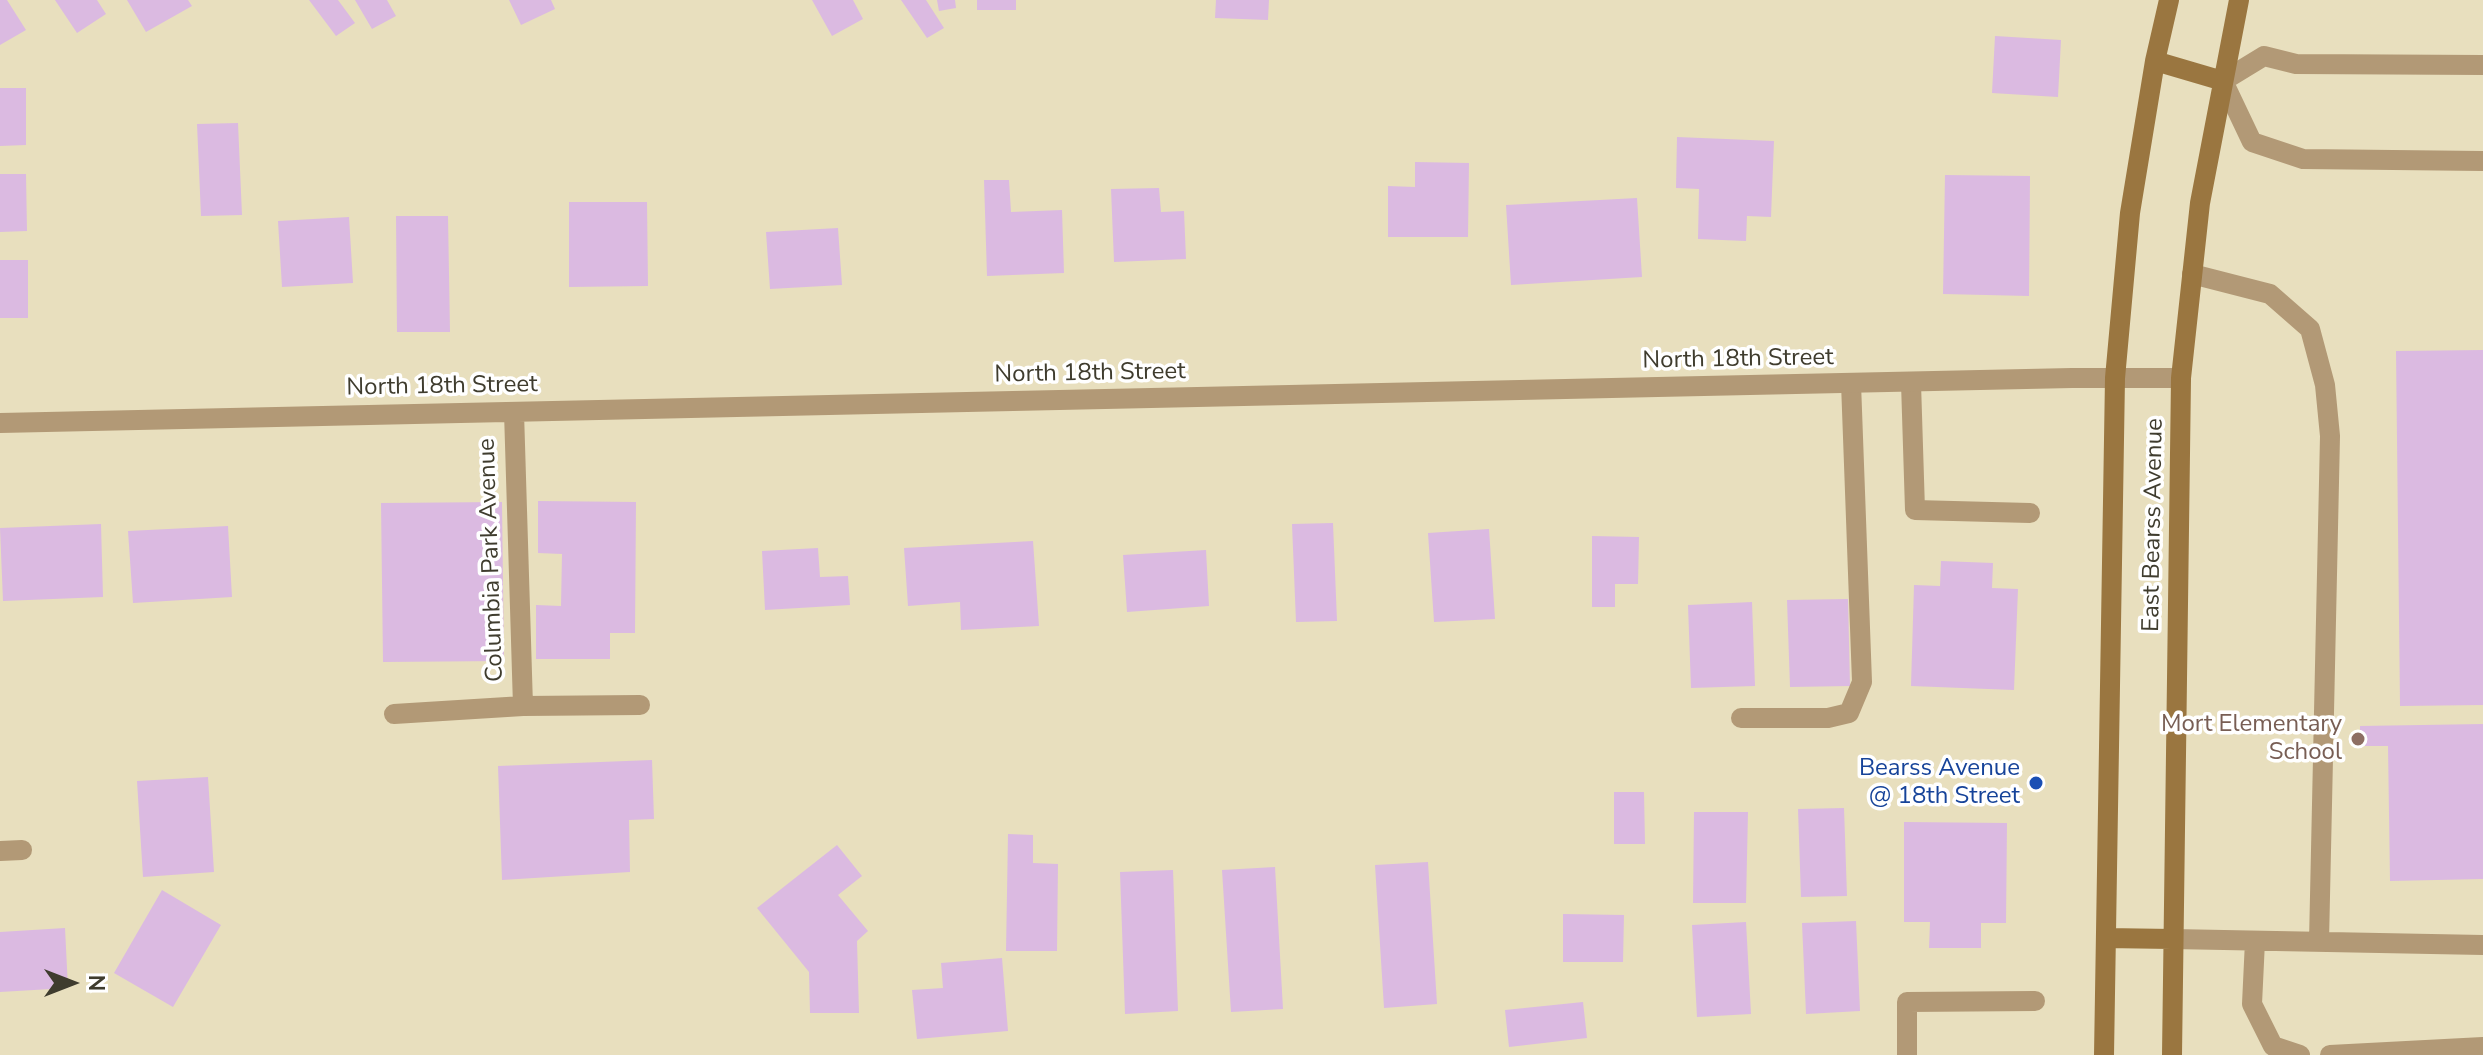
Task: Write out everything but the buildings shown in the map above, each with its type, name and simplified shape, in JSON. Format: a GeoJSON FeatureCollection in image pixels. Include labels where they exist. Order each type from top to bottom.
{"type":"FeatureCollection","features":[{"type":"Feature","properties":{"kind":"main road","name":"East Bearss Avenue"},"geometry":{"type":"LineString","coordinates":[[2104,1055],[2115,378],[2130,213],[2155,61],[2169,0]]}},
{"type":"Feature","properties":{"kind":"main road","name":"East Bearss Avenue"},"geometry":{"type":"LineString","coordinates":[[2172,1055],[2181,378],[2200,203],[2239,0]]}},
{"type":"Feature","properties":{"kind":"main road"},"geometry":{"type":"LineString","coordinates":[[2155,61],[2223,81]]}},
{"type":"Feature","properties":{"kind":"main road"},"geometry":{"type":"LineString","coordinates":[[2106,938],[2172,939]]}},
{"type":"Feature","properties":{"kind":"street"},"geometry":{"type":"LineString","coordinates":[[2483,65],[2296,64],[2264,56],[2223,81],[2252,142],[2303,159],[2483,161]]}},
{"type":"Feature","properties":{"kind":"street"},"geometry":{"type":"LineString","coordinates":[[2192,274],[2270,294],[2310,329],[2325,385],[2330,436],[2319,942]]}},
{"type":"Feature","properties":{"kind":"street","name":"North 18th Street"},"geometry":{"type":"LineString","coordinates":[[0,423],[2181,378]]}},
{"type":"Feature","properties":{"kind":"street"},"geometry":{"type":"LineString","coordinates":[[1741,718],[1828,718],[1849,713],[1862,682],[1851,383]]}},
{"type":"Feature","properties":{"kind":"street"},"geometry":{"type":"LineString","coordinates":[[1911,383],[1915,510],[2030,513]]}},
{"type":"Feature","properties":{"kind":"street","name":"Columbia Park Avenue"},"geometry":{"type":"LineString","coordinates":[[514,412],[523,706]]}},
{"type":"Feature","properties":{"kind":"street","name":"Columbia Park Avenue"},"geometry":{"type":"LineString","coordinates":[[394,714],[523,706],[640,705]]}},
{"type":"Feature","properties":{"kind":"street"},"geometry":{"type":"LineString","coordinates":[[0,851],[22,850]]}},
{"type":"Feature","properties":{"kind":"street"},"geometry":{"type":"LineString","coordinates":[[2172,939],[2483,945]]}},
{"type":"Feature","properties":{"kind":"street"},"geometry":{"type":"LineString","coordinates":[[2255,941],[2252,1004],[2273,1046],[2300,1055]]}},
{"type":"Feature","properties":{"kind":"street"},"geometry":{"type":"LineString","coordinates":[[1907,1055],[1907,1002],[2035,1001]]}},
{"type":"Feature","properties":{"kind":"street"},"geometry":{"type":"LineString","coordinates":[[2330,1055],[2483,1047]]}},
{"type":"Feature","properties":{"kind":"place","name":"Mort Elementary School"},"geometry":{"type":"Point","coordinates":[2358,739]}},
{"type":"Feature","properties":{"kind":"place","name":"Bearss Avenue @ 18th Street"},"geometry":{"type":"Point","coordinates":[2036,783]}}]}
